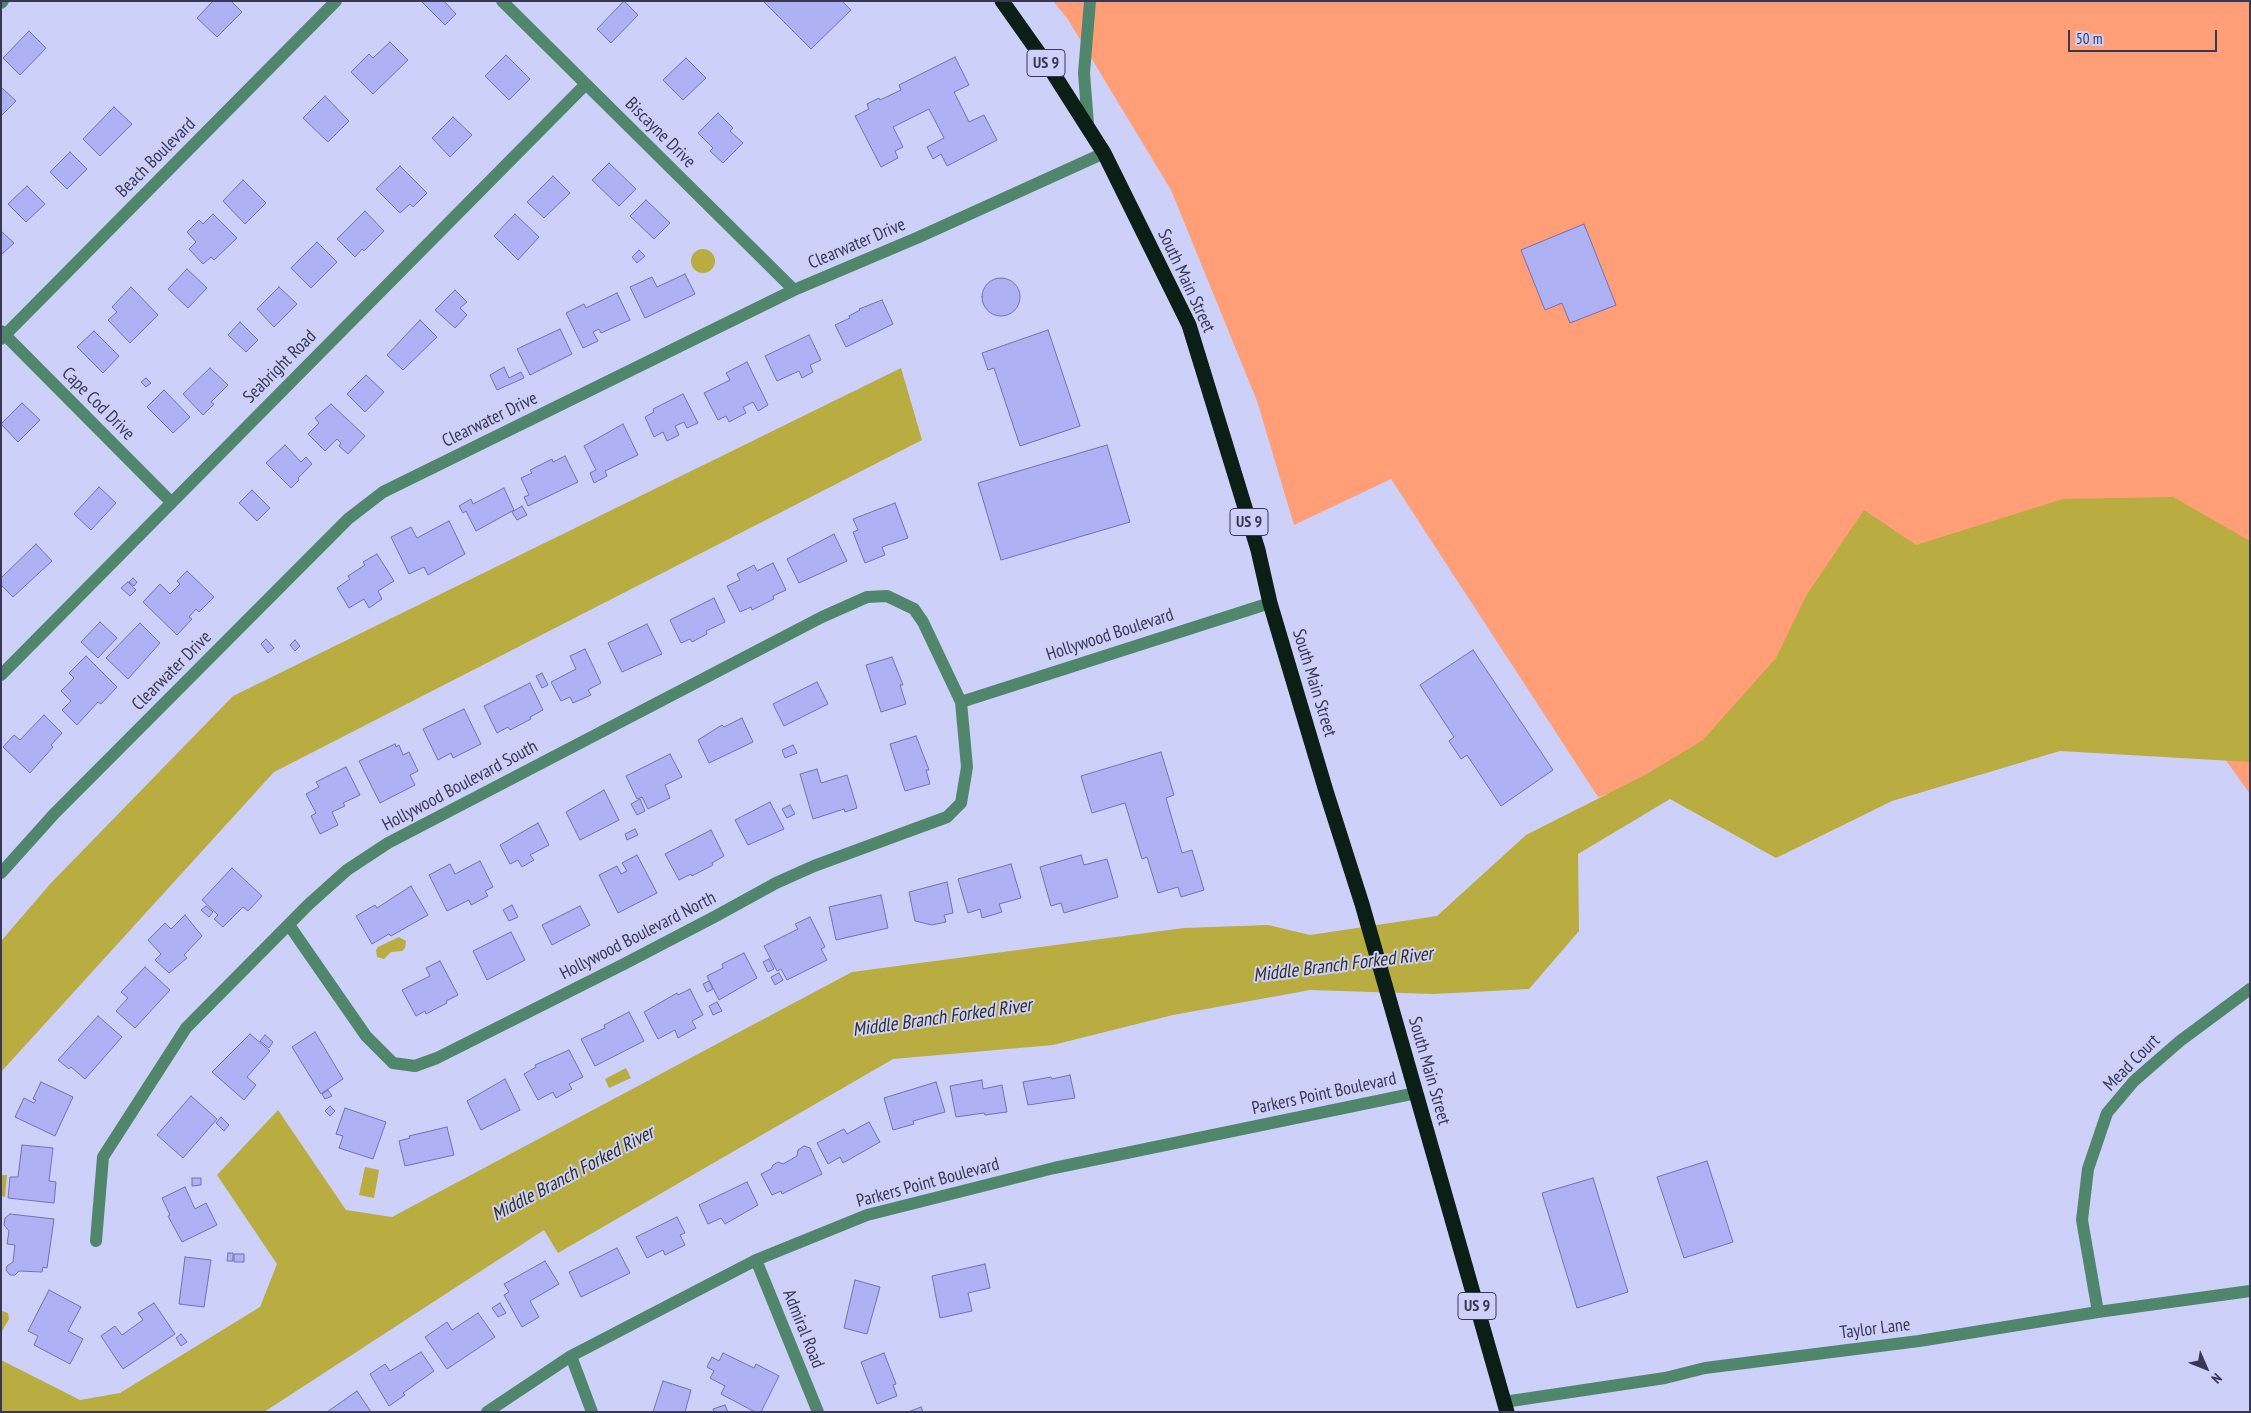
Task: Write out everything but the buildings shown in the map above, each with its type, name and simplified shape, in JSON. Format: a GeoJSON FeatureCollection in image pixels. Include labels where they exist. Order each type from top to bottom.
{"type":"FeatureCollection","features":[{"type":"Feature","properties":{"kind":"highway","name":"South Main Street"},"geometry":{"type":"LineString","coordinates":[[1002,1],[1088,125],[1104,153],[1189,325],[1258,550],[1270,603],[1362,904],[1505,1407]]}},
{"type":"Feature","properties":{"kind":"street","name":"Beach Boulevard"},"geometry":{"type":"LineString","coordinates":[[3,335],[336,1]]}},
{"type":"Feature","properties":{"kind":"street","name":"Biscayne Drive"},"geometry":{"type":"LineString","coordinates":[[502,1],[794,290]]}},
{"type":"Feature","properties":{"kind":"street"},"geometry":{"type":"LineString","coordinates":[[1088,125],[1084,74],[1090,1]]}},
{"type":"Feature","properties":{"kind":"street","name":"Seabright Road"},"geometry":{"type":"LineString","coordinates":[[1,675],[586,84]]}},
{"type":"Feature","properties":{"kind":"street","name":"Clearwater Drive"},"geometry":{"type":"LineString","coordinates":[[1,874],[54,814],[348,519],[383,492],[794,290],[919,237],[1104,153]]}},
{"type":"Feature","properties":{"kind":"street","name":"Cape Cod Drive"},"geometry":{"type":"LineString","coordinates":[[3,335],[171,502]]}},
{"type":"Feature","properties":{"kind":"street","name":"Hollywood Boulevard South"},"geometry":{"type":"LineString","coordinates":[[96,1241],[103,1157],[186,1028],[347,870],[388,843],[822,617],[868,598],[887,596],[914,609],[923,622],[961,702]]}},
{"type":"Feature","properties":{"kind":"street","name":"Hollywood Boulevard"},"geometry":{"type":"LineString","coordinates":[[961,702],[1270,603]]}},
{"type":"Feature","properties":{"kind":"street","name":"Hollywood Boulevard North"},"geometry":{"type":"LineString","coordinates":[[289,925],[366,1036],[393,1063],[415,1066],[437,1058],[607,972],[716,916],[776,882],[947,817],[961,803],[967,767],[961,702]]}},
{"type":"Feature","properties":{"kind":"street","name":"Mead Court"},"geometry":{"type":"LineString","coordinates":[[2098,1312],[2082,1220],[2088,1169],[2107,1113],[2140,1076],[2180,1041],[2250,989]]}},
{"type":"Feature","properties":{"kind":"street","name":"Parkers Point Boulevard"},"geometry":{"type":"LineString","coordinates":[[487,1412],[571,1356],[756,1260],[876,1212],[1054,1168],[1416,1092]]}},
{"type":"Feature","properties":{"kind":"street","name":"Admiral Road"},"geometry":{"type":"LineString","coordinates":[[756,1260],[818,1412]]}},
{"type":"Feature","properties":{"kind":"street","name":"Taylor Lane"},"geometry":{"type":"LineString","coordinates":[[1505,1407],[1665,1378],[1705,1368],[1919,1341],[2098,1312],[2250,1291]]}},
{"type":"Feature","properties":{"kind":"street"},"geometry":{"type":"LineString","coordinates":[[571,1356],[592,1412]]}},
{"type":"Feature","properties":{"kind":"shaded area"},"geometry":{"type":"Polygon","coordinates":[[[1053,1],[2250,1],[2250,794],[2110,598],[1672,773],[1598,797],[1391,479],[1294,525],[1257,401],[1171,190],[1067,18],[1053,1]]]}},
{"type":"Feature","properties":{"kind":"water"},"geometry":{"type":"Polygon","coordinates":[[[703,249],[712,252],[715,261],[712,270],[703,273],[694,270],[691,261],[694,252],[703,249]]]}},
{"type":"Feature","properties":{"kind":"water"},"geometry":{"type":"Polygon","coordinates":[[[901,368],[922,440],[274,772],[1,1072],[1,941],[51,883],[233,696],[901,368]]]}},
{"type":"Feature","properties":{"kind":"water","name":"Middle Branch Forked River"},"geometry":{"type":"Polygon","coordinates":[[[2173,497],[2250,541],[2250,762],[2060,751],[1892,801],[1776,858],[1670,799],[1578,854],[1579,931],[1529,989],[1434,994],[1310,990],[1173,1015],[1053,1045],[893,1059],[558,1253],[544,1230],[264,1412],[1,1412],[1,1360],[80,1400],[120,1393],[260,1307],[277,1264],[217,1175],[278,1110],[346,1210],[392,1217],[852,972],[1184,928],[1268,925],[1310,935],[1437,916],[1526,835],[1645,775],[1703,740],[1776,658],[1806,596],[1864,510],[1916,545],[2063,499],[2173,497]]]}},
{"type":"Feature","properties":{"kind":"water"},"geometry":{"type":"Polygon","coordinates":[[[399,937],[406,941],[405,948],[402,951],[391,952],[384,959],[377,957],[376,950],[378,947],[399,937]]]}},
{"type":"Feature","properties":{"kind":"water"},"geometry":{"type":"Polygon","coordinates":[[[626,1068],[631,1078],[609,1088],[605,1079],[626,1068]]]}},
{"type":"Feature","properties":{"kind":"water"},"geometry":{"type":"Polygon","coordinates":[[[365,1167],[379,1170],[374,1198],[359,1195],[365,1167]]]}},
{"type":"Feature","properties":{"kind":"water"},"geometry":{"type":"Polygon","coordinates":[[[1,1175],[7,1175],[5,1197],[1,1196],[1,1175]]]}},
{"type":"Feature","properties":{"kind":"water"},"geometry":{"type":"Polygon","coordinates":[[[2,1311],[8,1313],[9,1319],[1,1333],[2,1311]]]}}]}
